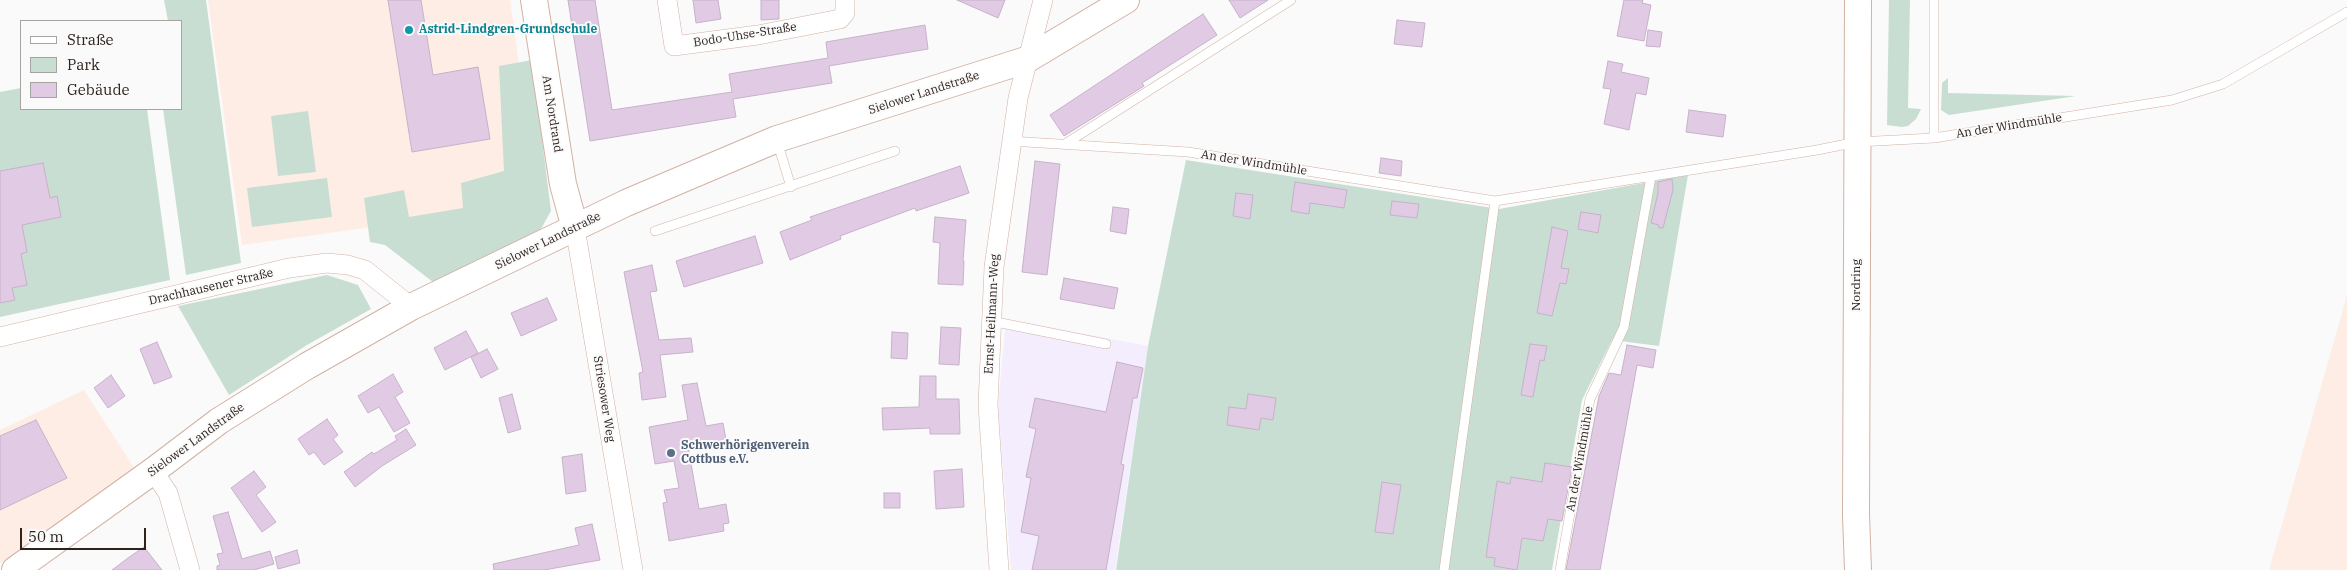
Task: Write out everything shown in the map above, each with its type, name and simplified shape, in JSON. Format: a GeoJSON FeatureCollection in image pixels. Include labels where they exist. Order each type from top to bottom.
{"type":"FeatureCollection","features":[{"type":"Feature","properties":{"kind":"main road","name":"Am Nordrand"},"geometry":{"type":"LineString","coordinates":[[534,0],[563,184],[575,228]]}},
{"type":"Feature","properties":{"kind":"main road","name":"Sielower Landstraße"},"geometry":{"type":"LineString","coordinates":[[15,570],[153,471],[219,420],[307,366],[411,307],[626,203],[776,139],[1026,60],[1126,0]]}},
{"type":"Feature","properties":{"kind":"main road","name":"Nordring"},"geometry":{"type":"LineString","coordinates":[[1858,0],[1856,515],[1858,570]]}},
{"type":"Feature","properties":{"kind":"street","name":"Bodo-Uhse-Straße"},"geometry":{"type":"LineString","coordinates":[[667,0],[674,46],[758,35],[840,19],[845,13],[846,0]]}},
{"type":"Feature","properties":{"kind":"street","name":"Ernst-Heilmann-Weg"},"geometry":{"type":"LineString","coordinates":[[999,570],[988,405],[994,267],[1010,141],[1026,60],[1038,24],[1042,0]]}},
{"type":"Feature","properties":{"kind":"street","name":"Striesower Weg"},"geometry":{"type":"LineString","coordinates":[[575,228],[633,570]]}},
{"type":"Feature","properties":{"kind":"street","name":"Drachhausener Straße"},"geometry":{"type":"LineString","coordinates":[[0,337],[288,268],[327,263],[348,265],[365,270],[411,307]]}},
{"type":"Feature","properties":{"kind":"street"},"geometry":{"type":"LineString","coordinates":[[153,471],[168,493],[190,570]]}},
{"type":"Feature","properties":{"kind":"lane"},"geometry":{"type":"LineString","coordinates":[[1065,144],[1291,0]]}},
{"type":"Feature","properties":{"kind":"lane"},"geometry":{"type":"LineString","coordinates":[[1934,0],[1934,138]]}},
{"type":"Feature","properties":{"kind":"lane","name":"An der Windmühle"},"geometry":{"type":"LineString","coordinates":[[1010,141],[1188,152],[1495,201],[1857,142],[1934,138],[2181,98],[2224,84],[2347,12]]}},
{"type":"Feature","properties":{"kind":"lane"},"geometry":{"type":"LineString","coordinates":[[776,139],[791,186]]}},
{"type":"Feature","properties":{"kind":"lane"},"geometry":{"type":"LineString","coordinates":[[655,230],[895,151]]}},
{"type":"Feature","properties":{"kind":"lane","name":"An der Windmühle"},"geometry":{"type":"LineString","coordinates":[[1560,570],[1590,399],[1624,327],[1651,177]]}},
{"type":"Feature","properties":{"kind":"lane"},"geometry":{"type":"LineString","coordinates":[[1444,570],[1495,201]]}},
{"type":"Feature","properties":{"kind":"lane"},"geometry":{"type":"LineString","coordinates":[[991,320],[1106,344]]}},
{"type":"Feature","properties":{"kind":"shaded area"},"geometry":{"type":"Polygon","coordinates":[[[208,0],[510,0],[535,177],[517,207],[242,245],[208,0]]]}},
{"type":"Feature","properties":{"kind":"shaded area"},"geometry":{"type":"Polygon","coordinates":[[[2347,295],[2347,570],[2269,570],[2347,295]]]}},
{"type":"Feature","properties":{"kind":"shaded area"},"geometry":{"type":"Polygon","coordinates":[[[1006,319],[1148,346],[1115,570],[1011,570],[998,406],[1006,319]]]}},
{"type":"Feature","properties":{"kind":"shaded area"},"geometry":{"type":"Polygon","coordinates":[[[84,390],[135,469],[0,564],[0,430],[84,390]]]}},
{"type":"Feature","properties":{"kind":"green space"},"geometry":{"type":"Polygon","coordinates":[[[164,0],[206,0],[241,263],[186,275],[163,110],[182,110],[182,20],[168,20],[164,0]]]}},
{"type":"Feature","properties":{"kind":"green space"},"geometry":{"type":"Polygon","coordinates":[[[1889,0],[1910,0],[1908,108],[1921,109],[1916,119],[1908,126],[1902,127],[1887,125],[1889,0]]]}},
{"type":"Feature","properties":{"kind":"green space"},"geometry":{"type":"Polygon","coordinates":[[[532,60],[551,211],[538,234],[433,282],[385,245],[370,242],[364,198],[404,190],[409,217],[463,208],[461,183],[504,171],[499,66],[532,60]]]}},
{"type":"Feature","properties":{"kind":"green space"},"geometry":{"type":"Polygon","coordinates":[[[1948,78],[1948,93],[2076,96],[1949,115],[1941,110],[1942,83],[1948,78]]]}},
{"type":"Feature","properties":{"kind":"green space"},"geometry":{"type":"Polygon","coordinates":[[[20,88],[20,110],[147,110],[170,280],[0,317],[0,92],[20,88]]]}},
{"type":"Feature","properties":{"kind":"green space"},"geometry":{"type":"Polygon","coordinates":[[[308,111],[316,172],[278,176],[271,116],[308,111]]]}},
{"type":"Feature","properties":{"kind":"green space"},"geometry":{"type":"Polygon","coordinates":[[[1186,160],[1499,209],[1688,175],[1659,346],[1612,340],[1582,400],[1552,570],[1116,570],[1148,346],[1186,160]]]}},
{"type":"Feature","properties":{"kind":"green space"},"geometry":{"type":"Polygon","coordinates":[[[327,178],[332,217],[252,227],[247,188],[327,178]]]}},
{"type":"Feature","properties":{"kind":"green space"},"geometry":{"type":"Polygon","coordinates":[[[327,275],[358,285],[371,309],[307,345],[229,395],[178,306],[327,275]]]}},
{"type":"Feature","properties":{"kind":"building"},"geometry":{"type":"Polygon","coordinates":[[[388,0],[421,0],[433,75],[478,67],[490,139],[412,152],[388,0]]]}},
{"type":"Feature","properties":{"kind":"building"},"geometry":{"type":"Polygon","coordinates":[[[568,0],[595,0],[612,110],[732,92],[729,74],[828,58],[826,42],[925,25],[928,49],[829,66],[832,83],[733,99],[736,117],[590,141],[568,0]]]}},
{"type":"Feature","properties":{"kind":"building"},"geometry":{"type":"Polygon","coordinates":[[[693,0],[718,0],[721,19],[696,23],[693,0]]]}},
{"type":"Feature","properties":{"kind":"building"},"geometry":{"type":"Polygon","coordinates":[[[761,0],[779,0],[779,19],[761,20],[761,0]]]}},
{"type":"Feature","properties":{"kind":"building"},"geometry":{"type":"Polygon","coordinates":[[[957,0],[1005,0],[998,18],[957,0]]]}},
{"type":"Feature","properties":{"kind":"building"},"geometry":{"type":"Polygon","coordinates":[[[1229,0],[1268,0],[1240,18],[1229,0]]]}},
{"type":"Feature","properties":{"kind":"building"},"geometry":{"type":"Polygon","coordinates":[[[1624,0],[1643,0],[1642,3],[1651,5],[1644,41],[1617,36],[1624,0]]]}},
{"type":"Feature","properties":{"kind":"building"},"geometry":{"type":"Polygon","coordinates":[[[1203,14],[1217,35],[1142,83],[1144,86],[1064,136],[1050,115],[1203,14]]]}},
{"type":"Feature","properties":{"kind":"building"},"geometry":{"type":"Polygon","coordinates":[[[1397,20],[1425,23],[1422,47],[1394,44],[1397,20]]]}},
{"type":"Feature","properties":{"kind":"building"},"geometry":{"type":"Polygon","coordinates":[[[1648,30],[1662,32],[1660,47],[1646,46],[1648,30]]]}},
{"type":"Feature","properties":{"kind":"building"},"geometry":{"type":"Polygon","coordinates":[[[1608,61],[1623,64],[1621,72],[1649,78],[1646,95],[1636,93],[1629,130],[1604,124],[1611,89],[1603,88],[1608,61]]]}},
{"type":"Feature","properties":{"kind":"building"},"geometry":{"type":"Polygon","coordinates":[[[1689,110],[1726,115],[1723,137],[1686,132],[1689,110]]]}},
{"type":"Feature","properties":{"kind":"building"},"geometry":{"type":"Polygon","coordinates":[[[1381,158],[1402,161],[1401,176],[1379,173],[1381,158]]]}},
{"type":"Feature","properties":{"kind":"building"},"geometry":{"type":"Polygon","coordinates":[[[1035,161],[1060,164],[1047,275],[1022,272],[1035,161]]]}},
{"type":"Feature","properties":{"kind":"building"},"geometry":{"type":"Polygon","coordinates":[[[43,163],[50,198],[57,196],[61,217],[22,225],[27,252],[21,254],[27,285],[12,288],[15,300],[0,303],[0,171],[43,163]]]}},
{"type":"Feature","properties":{"kind":"building"},"geometry":{"type":"Polygon","coordinates":[[[960,166],[969,193],[916,211],[915,208],[840,236],[841,239],[790,260],[780,232],[812,220],[810,217],[960,166]]]}},
{"type":"Feature","properties":{"kind":"building"},"geometry":{"type":"Polygon","coordinates":[[[1672,179],[1673,190],[1663,228],[1659,228],[1659,225],[1651,223],[1658,193],[1658,182],[1672,179]]]}},
{"type":"Feature","properties":{"kind":"building"},"geometry":{"type":"Polygon","coordinates":[[[1295,182],[1347,190],[1344,208],[1310,203],[1309,214],[1291,211],[1295,182]]]}},
{"type":"Feature","properties":{"kind":"building"},"geometry":{"type":"Polygon","coordinates":[[[1236,193],[1253,195],[1250,219],[1233,216],[1236,193]]]}},
{"type":"Feature","properties":{"kind":"building"},"geometry":{"type":"Polygon","coordinates":[[[1392,201],[1419,204],[1417,218],[1390,215],[1392,201]]]}},
{"type":"Feature","properties":{"kind":"building"},"geometry":{"type":"Polygon","coordinates":[[[1113,207],[1129,209],[1126,234],[1110,231],[1113,207]]]}},
{"type":"Feature","properties":{"kind":"building"},"geometry":{"type":"Polygon","coordinates":[[[1581,212],[1601,215],[1598,233],[1578,229],[1581,212]]]}},
{"type":"Feature","properties":{"kind":"building"},"geometry":{"type":"Polygon","coordinates":[[[935,217],[966,220],[963,285],[938,284],[940,243],[933,242],[935,217]]]}},
{"type":"Feature","properties":{"kind":"building"},"geometry":{"type":"Polygon","coordinates":[[[1552,227],[1568,231],[1561,268],[1569,269],[1566,284],[1560,283],[1552,316],[1537,313],[1552,227]]]}},
{"type":"Feature","properties":{"kind":"building"},"geometry":{"type":"Polygon","coordinates":[[[755,236],[763,263],[684,287],[676,261],[755,236]]]}},
{"type":"Feature","properties":{"kind":"building"},"geometry":{"type":"Polygon","coordinates":[[[652,265],[657,291],[650,292],[659,340],[691,338],[693,352],[660,355],[666,397],[642,400],[639,373],[643,372],[624,272],[652,265]]]}},
{"type":"Feature","properties":{"kind":"building"},"geometry":{"type":"Polygon","coordinates":[[[1064,278],[1118,288],[1114,309],[1060,299],[1064,278]]]}},
{"type":"Feature","properties":{"kind":"building"},"geometry":{"type":"Polygon","coordinates":[[[547,298],[557,320],[521,336],[511,313],[547,298]]]}},
{"type":"Feature","properties":{"kind":"building"},"geometry":{"type":"Polygon","coordinates":[[[941,327],[961,328],[959,365],[939,364],[941,327]]]}},
{"type":"Feature","properties":{"kind":"building"},"geometry":{"type":"Polygon","coordinates":[[[466,331],[478,353],[445,370],[434,348],[466,331]]]}},
{"type":"Feature","properties":{"kind":"building"},"geometry":{"type":"Polygon","coordinates":[[[892,332],[908,333],[907,359],[891,358],[892,332]]]}},
{"type":"Feature","properties":{"kind":"building"},"geometry":{"type":"Polygon","coordinates":[[[157,342],[172,377],[154,384],[140,349],[157,342]]]}},
{"type":"Feature","properties":{"kind":"building"},"geometry":{"type":"Polygon","coordinates":[[[1530,344],[1547,346],[1544,361],[1540,360],[1533,397],[1521,395],[1530,344]]]}},
{"type":"Feature","properties":{"kind":"building"},"geometry":{"type":"Polygon","coordinates":[[[1627,345],[1656,350],[1653,368],[1637,365],[1600,570],[1566,570],[1599,396],[1609,373],[1621,375],[1627,345]]]}},
{"type":"Feature","properties":{"kind":"building"},"geometry":{"type":"Polygon","coordinates":[[[487,349],[498,369],[481,378],[471,357],[487,349]]]}},
{"type":"Feature","properties":{"kind":"building"},"geometry":{"type":"Polygon","coordinates":[[[1117,362],[1143,368],[1137,398],[1133,398],[1121,464],[1124,465],[1106,570],[1032,570],[1039,536],[1021,532],[1031,478],[1026,477],[1036,429],[1029,427],[1035,398],[1106,412],[1117,362]]]}},
{"type":"Feature","properties":{"kind":"building"},"geometry":{"type":"Polygon","coordinates":[[[393,374],[403,392],[395,397],[410,423],[394,432],[379,407],[368,413],[358,396],[393,374]]]}},
{"type":"Feature","properties":{"kind":"building"},"geometry":{"type":"Polygon","coordinates":[[[111,375],[125,396],[108,408],[94,388],[111,375]]]}},
{"type":"Feature","properties":{"kind":"building"},"geometry":{"type":"Polygon","coordinates":[[[920,376],[936,376],[936,399],[959,399],[960,434],[930,434],[930,428],[883,430],[882,408],[919,407],[920,376]]]}},
{"type":"Feature","properties":{"kind":"building"},"geometry":{"type":"Polygon","coordinates":[[[697,383],[706,426],[723,423],[726,440],[688,446],[699,509],[726,504],[729,523],[723,524],[724,531],[669,541],[663,503],[667,502],[664,490],[679,488],[674,461],[655,464],[649,427],[688,420],[682,385],[697,383]]]}},
{"type":"Feature","properties":{"kind":"building"},"geometry":{"type":"Polygon","coordinates":[[[512,394],[521,429],[508,433],[499,398],[512,394]]]}},
{"type":"Feature","properties":{"kind":"building"},"geometry":{"type":"Polygon","coordinates":[[[1248,394],[1276,398],[1273,420],[1261,418],[1259,430],[1227,425],[1229,407],[1246,409],[1248,394]]]}},
{"type":"Feature","properties":{"kind":"building"},"geometry":{"type":"Polygon","coordinates":[[[327,419],[338,435],[333,439],[343,452],[324,465],[314,452],[309,455],[298,439],[327,419]]]}},
{"type":"Feature","properties":{"kind":"building"},"geometry":{"type":"Polygon","coordinates":[[[36,420],[67,478],[0,510],[0,436],[36,420]]]}},
{"type":"Feature","properties":{"kind":"building"},"geometry":{"type":"Polygon","coordinates":[[[406,429],[416,445],[382,466],[355,487],[344,472],[372,452],[374,454],[397,440],[395,436],[406,429]]]}},
{"type":"Feature","properties":{"kind":"building"},"geometry":{"type":"Polygon","coordinates":[[[582,454],[586,491],[566,494],[562,457],[582,454]]]}},
{"type":"Feature","properties":{"kind":"building"},"geometry":{"type":"Polygon","coordinates":[[[1545,463],[1572,467],[1562,521],[1548,519],[1543,541],[1522,538],[1517,570],[1494,566],[1495,558],[1486,557],[1497,481],[1510,484],[1511,477],[1542,482],[1545,463]]]}},
{"type":"Feature","properties":{"kind":"building"},"geometry":{"type":"Polygon","coordinates":[[[962,469],[964,507],[936,509],[934,471],[962,469]]]}},
{"type":"Feature","properties":{"kind":"building"},"geometry":{"type":"Polygon","coordinates":[[[254,471],[266,487],[256,495],[276,522],[262,532],[231,488],[254,471]]]}},
{"type":"Feature","properties":{"kind":"building"},"geometry":{"type":"Polygon","coordinates":[[[1382,482],[1401,485],[1393,534],[1375,532],[1382,482]]]}},
{"type":"Feature","properties":{"kind":"building"},"geometry":{"type":"Polygon","coordinates":[[[884,493],[900,493],[900,508],[884,508],[884,493]]]}},
{"type":"Feature","properties":{"kind":"building"},"geometry":{"type":"Polygon","coordinates":[[[228,512],[242,559],[270,551],[274,564],[254,570],[217,570],[217,566],[220,565],[217,554],[223,553],[213,516],[228,512]]]}},
{"type":"Feature","properties":{"kind":"building"},"geometry":{"type":"Polygon","coordinates":[[[592,524],[600,560],[544,570],[494,570],[493,564],[579,545],[575,528],[592,524]]]}},
{"type":"Feature","properties":{"kind":"building"},"geometry":{"type":"Polygon","coordinates":[[[144,547],[162,570],[112,570],[128,558],[144,547]]]}},
{"type":"Feature","properties":{"kind":"building"},"geometry":{"type":"Polygon","coordinates":[[[297,550],[300,563],[278,569],[275,557],[297,550]]]}},
{"type":"Feature","properties":{"kind":"place","name":"Astrid-Lindgren-Grundschule"},"geometry":{"type":"Point","coordinates":[409,30]}},
{"type":"Feature","properties":{"kind":"place","name":"Schwerhörigenverein Cottbus e.V."},"geometry":{"type":"Point","coordinates":[671,453]}}]}
